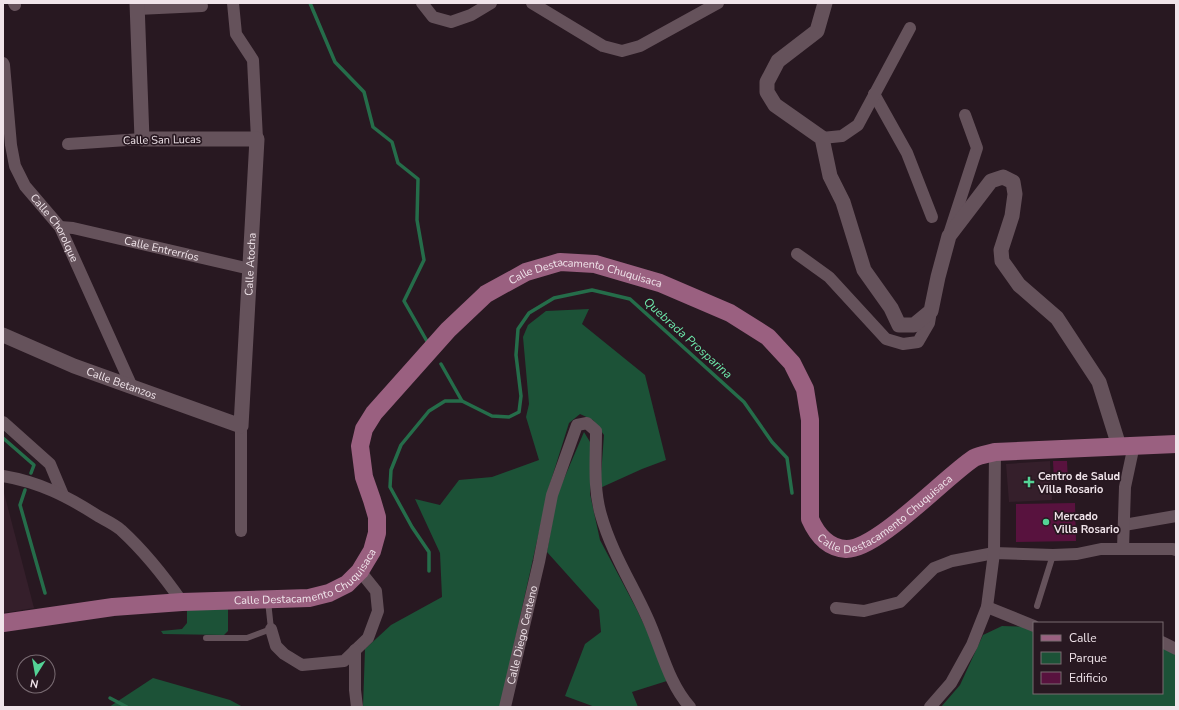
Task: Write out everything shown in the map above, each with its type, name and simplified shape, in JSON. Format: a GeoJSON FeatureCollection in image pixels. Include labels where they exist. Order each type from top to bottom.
{"type":"FeatureCollection","features":[{"type":"Feature","properties":{"kind":"main road","name":"Calle Destacamento Chuquisaca"},"geometry":{"type":"LineString","coordinates":[[3,623],[113,607],[182,602],[309,598],[329,593],[347,584],[360,570],[372,552],[377,533],[377,517],[364,477],[360,446],[364,429],[374,413],[438,341],[486,294],[526,272],[560,262],[595,264],[660,283],[730,314],[768,337],[792,362],[805,389],[810,420],[810,519],[814,529],[820,537],[831,545],[846,549],[866,543],[883,533],[976,457],[995,452],[1126,445],[1176,444]]}},
{"type":"Feature","properties":{"kind":"street","name":"Calle Atocha"},"geometry":{"type":"LineString","coordinates":[[233,3],[236,34],[253,60],[257,138],[241,426],[241,531]]}},
{"type":"Feature","properties":{"kind":"street"},"geometry":{"type":"LineString","coordinates":[[422,3],[433,17],[450,22],[471,15],[491,3]]}},
{"type":"Feature","properties":{"kind":"street"},"geometry":{"type":"LineString","coordinates":[[532,3],[603,46],[622,51],[640,46],[718,3]]}},
{"type":"Feature","properties":{"kind":"street"},"geometry":{"type":"LineString","coordinates":[[825,3],[817,31],[778,61],[767,82],[767,92],[775,105],[822,138],[842,136],[858,126],[910,28]]}},
{"type":"Feature","properties":{"kind":"street"},"geometry":{"type":"LineString","coordinates":[[142,139],[137,6],[202,6]]}},
{"type":"Feature","properties":{"kind":"street","name":"Calle Chorolque"},"geometry":{"type":"LineString","coordinates":[[3,63],[11,145],[15,166],[25,186],[60,227],[132,387]]}},
{"type":"Feature","properties":{"kind":"street"},"geometry":{"type":"LineString","coordinates":[[874,94],[906,153],[932,217]]}},
{"type":"Feature","properties":{"kind":"street"},"geometry":{"type":"LineString","coordinates":[[798,254],[829,277],[886,339],[903,344],[918,342],[928,323],[949,236],[977,148],[965,115]]}},
{"type":"Feature","properties":{"kind":"street","name":"Calle San Lucas"},"geometry":{"type":"LineString","coordinates":[[68,144],[142,139],[257,138]]}},
{"type":"Feature","properties":{"kind":"street"},"geometry":{"type":"LineString","coordinates":[[822,138],[830,176],[843,202],[864,270],[891,308],[899,325],[914,325],[931,311]]}},
{"type":"Feature","properties":{"kind":"street"},"geometry":{"type":"LineString","coordinates":[[949,236],[990,181],[1003,177],[1013,182],[1015,194],[1014,202],[1012,216],[1001,250],[1002,261],[1019,285],[1057,318],[1099,382],[1126,445],[1123,549]]}},
{"type":"Feature","properties":{"kind":"street","name":"Calle Entrerríos"},"geometry":{"type":"LineString","coordinates":[[60,227],[73,228],[250,269]]}},
{"type":"Feature","properties":{"kind":"street","name":"Calle Betanzos"},"geometry":{"type":"LineString","coordinates":[[3,335],[74,366],[241,426]]}},
{"type":"Feature","properties":{"kind":"street"},"geometry":{"type":"LineString","coordinates":[[3,422],[50,464],[63,495]]}},
{"type":"Feature","properties":{"kind":"street","name":"Calle Diego Centeno"},"geometry":{"type":"LineString","coordinates":[[505,707],[539,562],[552,495],[577,425],[587,423],[596,431],[596,491],[601,516],[610,541],[648,618],[676,687],[690,707]]}},
{"type":"Feature","properties":{"kind":"street"},"geometry":{"type":"LineString","coordinates":[[930,707],[952,683],[972,645],[987,607],[994,553],[995,452]]}},
{"type":"Feature","properties":{"kind":"street"},"geometry":{"type":"LineString","coordinates":[[3,476],[18,478],[51,489],[120,529],[155,564],[182,602]]}},
{"type":"Feature","properties":{"kind":"street"},"geometry":{"type":"LineString","coordinates":[[1124,525],[1176,516]]}},
{"type":"Feature","properties":{"kind":"street"},"geometry":{"type":"LineString","coordinates":[[836,608],[864,611],[900,602],[934,568],[952,561],[994,553],[1052,555],[1077,554],[1101,549],[1176,550]]}},
{"type":"Feature","properties":{"kind":"street"},"geometry":{"type":"LineString","coordinates":[[271,629],[276,646],[284,654],[302,665],[344,661],[368,638],[378,611],[376,591],[360,570]]}},
{"type":"Feature","properties":{"kind":"street"},"geometry":{"type":"LineString","coordinates":[[987,607],[1033,626]]}},
{"type":"Feature","properties":{"kind":"street"},"geometry":{"type":"LineString","coordinates":[[1163,642],[1176,649]]}},
{"type":"Feature","properties":{"kind":"street"},"geometry":{"type":"LineString","coordinates":[[355,650],[355,690],[357,707]]}},
{"type":"Feature","properties":{"kind":"lane"},"geometry":{"type":"LineString","coordinates":[[1037,606],[1052,555]]}},
{"type":"Feature","properties":{"kind":"lane"},"geometry":{"type":"LineString","coordinates":[[206,638],[247,638],[271,629],[268,599]]}},
{"type":"Feature","properties":{"kind":"shaded area","name":"Centro de Salud Villa Rosario"},"geometry":{"type":"Polygon","coordinates":[[[1050,461],[1052,500],[1009,502],[1006,464],[1050,461]]]}},
{"type":"Feature","properties":{"kind":"shaded area"},"geometry":{"type":"Polygon","coordinates":[[[3,489],[34,608],[3,613],[3,489]]]}},
{"type":"Feature","properties":{"kind":"green space"},"geometry":{"type":"Polygon","coordinates":[[[589,309],[582,324],[645,375],[666,460],[600,488],[604,435],[593,420],[580,414],[569,423],[549,487],[500,707],[363,707],[365,649],[391,625],[442,597],[440,553],[415,499],[440,505],[459,480],[492,477],[539,460],[526,417],[529,404],[523,337],[528,325],[546,311],[589,309]]]}},
{"type":"Feature","properties":{"kind":"green space"},"geometry":{"type":"Polygon","coordinates":[[[584,432],[593,447],[590,494],[600,540],[637,610],[670,680],[632,692],[638,707],[595,707],[565,696],[585,644],[601,632],[599,610],[547,552],[557,495],[584,432]]]}},
{"type":"Feature","properties":{"kind":"green space"},"geometry":{"type":"Polygon","coordinates":[[[228,606],[228,631],[224,635],[163,634],[161,631],[182,629],[187,623],[187,607],[228,606]]]}},
{"type":"Feature","properties":{"kind":"green space"},"geometry":{"type":"Polygon","coordinates":[[[1002,626],[1033,627],[1033,694],[1163,694],[1163,647],[1176,654],[1176,707],[941,707],[960,685],[983,635],[1002,626]]]}},
{"type":"Feature","properties":{"kind":"green space"},"geometry":{"type":"Polygon","coordinates":[[[153,678],[230,700],[243,707],[109,707],[153,678]]]}},
{"type":"Feature","properties":{"kind":"building"},"geometry":{"type":"Polygon","coordinates":[[[1053,461],[1067,461],[1068,481],[1054,481],[1053,461]]]}},
{"type":"Feature","properties":{"kind":"building","name":"Mercado Villa Rosario"},"geometry":{"type":"Polygon","coordinates":[[[1075,503],[1076,541],[1016,542],[1016,504],[1075,503]]]}},
{"type":"Feature","properties":{"kind":"waterway","name":"Quebrada Prosparina"},"geometry":{"type":"LineString","coordinates":[[310,3],[335,62],[364,92],[373,127],[392,142],[398,163],[418,179],[417,220],[424,260],[404,301],[428,343]]}},
{"type":"Feature","properties":{"kind":"waterway","name":"Quebrada Prosparina"},"geometry":{"type":"LineString","coordinates":[[441,364],[462,401],[492,416],[509,417],[519,412],[521,396],[516,355],[518,329],[529,313],[554,298],[592,290],[630,299],[744,402],[772,442],[787,458],[792,493]]}},
{"type":"Feature","properties":{"kind":"waterway"},"geometry":{"type":"LineString","coordinates":[[429,571],[429,552],[412,527],[390,487],[391,470],[401,445],[429,411],[445,401],[462,401]]}},
{"type":"Feature","properties":{"kind":"waterway"},"geometry":{"type":"LineString","coordinates":[[3,438],[34,465],[31,473]]}},
{"type":"Feature","properties":{"kind":"waterway"},"geometry":{"type":"LineString","coordinates":[[25,490],[20,505],[45,593]]}},
{"type":"Feature","properties":{"kind":"waterway"},"geometry":{"type":"LineString","coordinates":[[110,698],[127,707]]}},
{"type":"Feature","properties":{"kind":"place","name":"Centro de Salud Villa Rosario"},"geometry":{"type":"Point","coordinates":[1029,482]}},
{"type":"Feature","properties":{"kind":"place","name":"Mercado Villa Rosario"},"geometry":{"type":"Point","coordinates":[1046,522]}}]}
